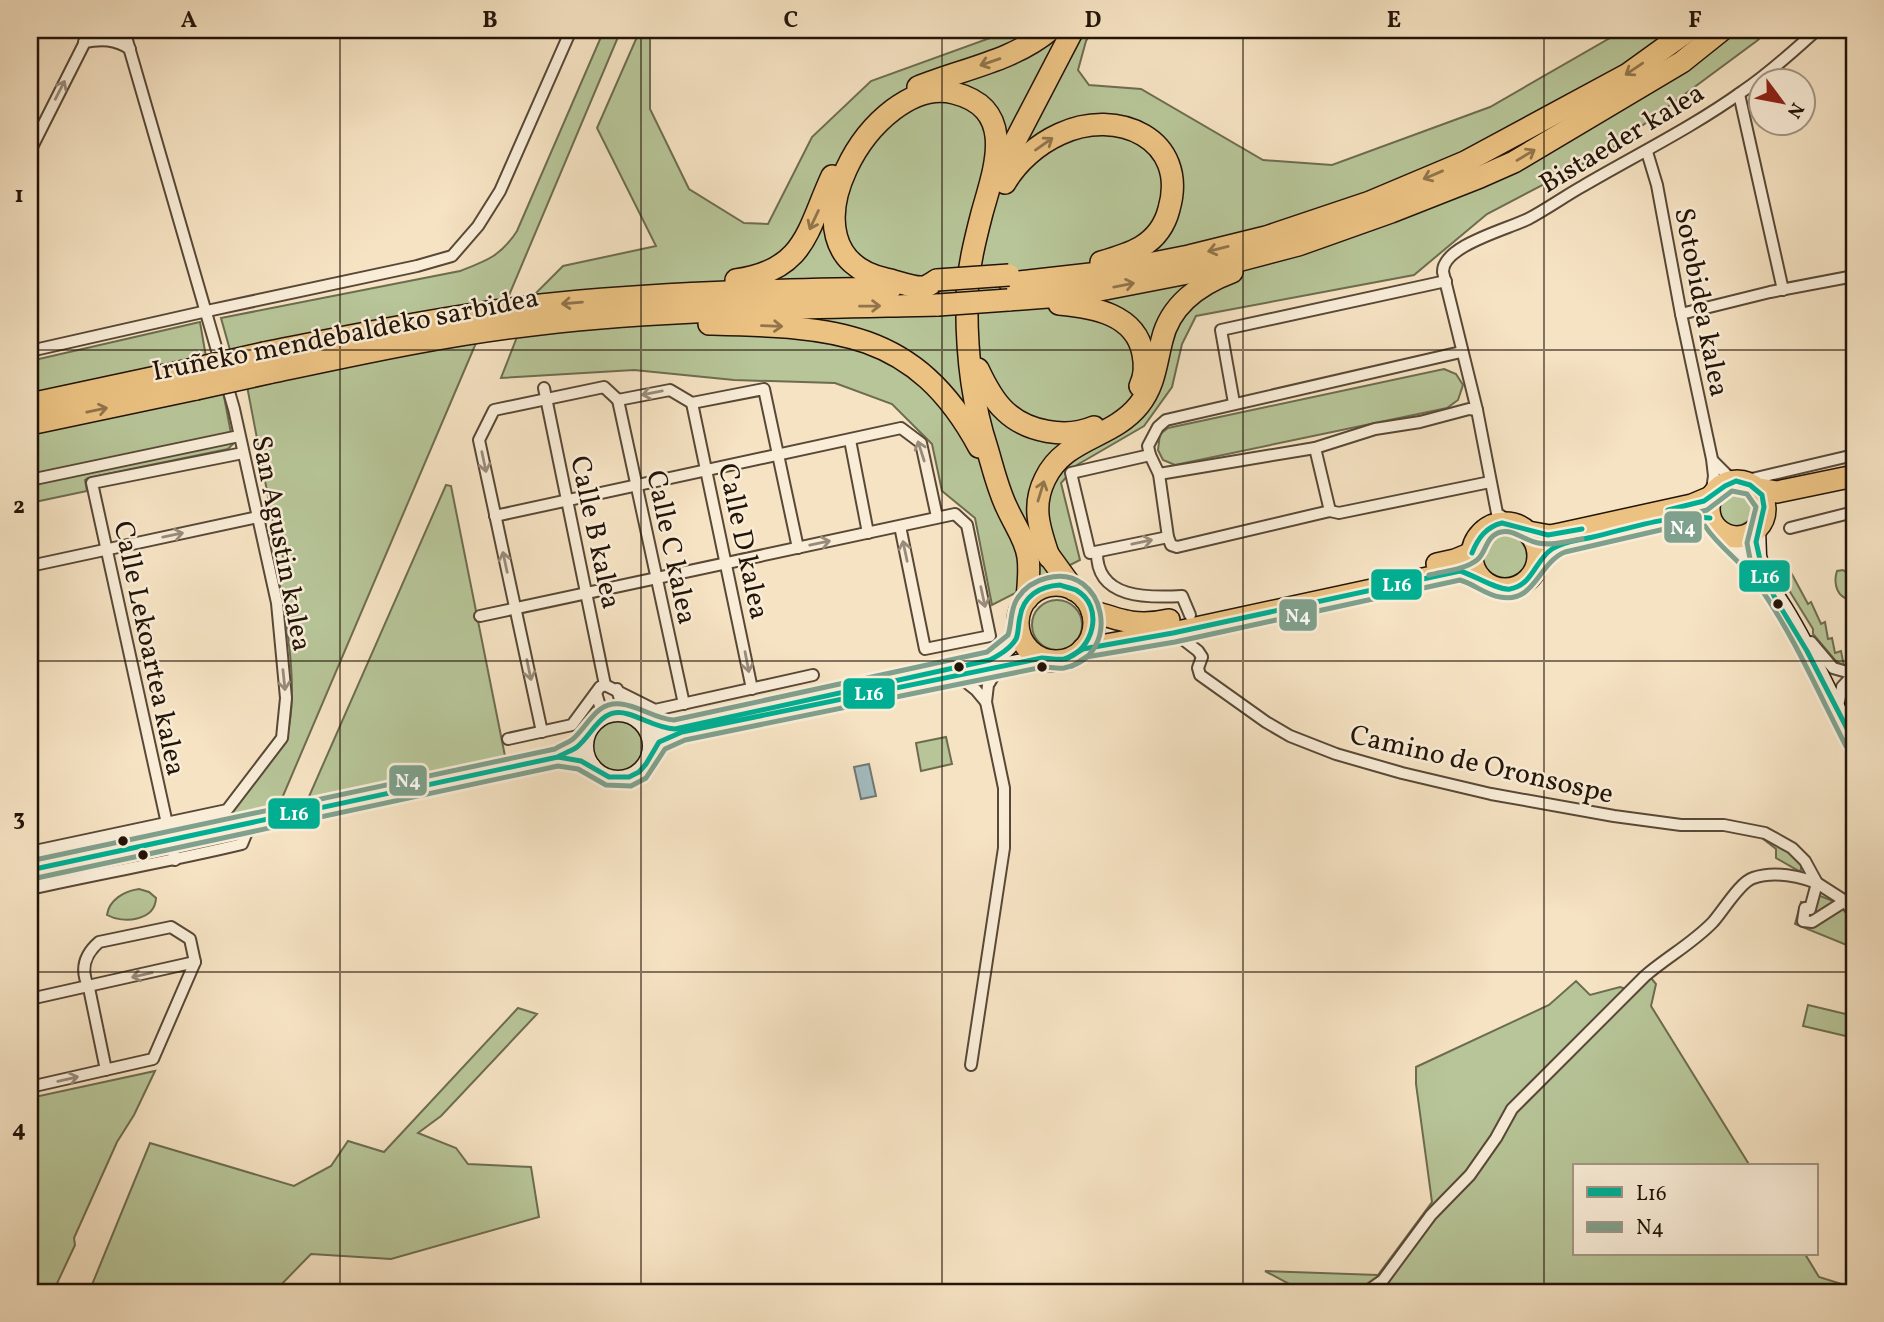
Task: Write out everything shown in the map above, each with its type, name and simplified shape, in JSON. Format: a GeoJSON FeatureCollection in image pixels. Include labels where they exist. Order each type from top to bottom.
{"type":"FeatureCollection","features":[{"type":"Feature","properties":{"kind":"highway"},"geometry":{"type":"LineString","coordinates":[[607,300],[641,291],[737,280],[771,273],[786,262],[799,247],[813,223],[844,150],[861,127],[883,107],[902,94],[1001,58],[1050,30]]}},
{"type":"Feature","properties":{"kind":"highway"},"geometry":{"type":"LineString","coordinates":[[1006,506],[978,414],[970,371],[967,321],[971,267],[982,212],[992,181],[1014,131],[1067,30]]}},
{"type":"Feature","properties":{"kind":"highway"},"geometry":{"type":"LineString","coordinates":[[1073,30],[1011,149],[997,183],[981,240],[973,323],[983,404],[993,447],[1007,484],[1031,531],[1074,590],[1088,602],[1092,611],[1093,631],[1083,649]]}},
{"type":"Feature","properties":{"kind":"highway"},"geometry":{"type":"LineString","coordinates":[[1009,286],[1108,272],[1189,256],[1266,237],[1370,202],[1465,162],[1628,74],[1689,30]]}},
{"type":"Feature","properties":{"kind":"highway"},"geometry":{"type":"LineString","coordinates":[[1009,286],[1074,295],[1203,270],[1298,244],[1514,162],[1682,62],[1722,30]]}},
{"type":"Feature","properties":{"kind":"highway"},"geometry":{"type":"LineString","coordinates":[[934,290],[872,276],[858,269],[846,258],[834,223],[837,199],[849,163],[862,140],[901,105],[919,96],[953,92],[982,107],[991,121],[997,138],[992,181]]}},
{"type":"Feature","properties":{"kind":"highway"},"geometry":{"type":"LineString","coordinates":[[981,240],[995,203],[1009,177],[1026,157],[1046,140],[1083,126],[1103,123],[1140,131],[1158,146],[1168,163],[1173,181],[1166,219],[1157,234],[1141,247],[1104,261],[1009,286]]}},
{"type":"Feature","properties":{"kind":"highway"},"geometry":{"type":"LineString","coordinates":[[1049,557],[1037,522],[1038,499],[1044,481],[1053,464],[1067,450],[1108,430],[1128,417],[1141,403],[1154,379],[1162,337],[1183,300],[1228,274],[1319,247],[1419,210],[1480,177]]}},
{"type":"Feature","properties":{"kind":"highway"},"geometry":{"type":"LineString","coordinates":[[978,369],[988,389],[1005,412],[1044,431],[1067,434],[1088,430],[1111,419],[1132,401],[1142,381],[1144,363],[1141,344],[1130,328],[1115,316],[1009,286]]}},
{"type":"Feature","properties":{"kind":"highway","name":"Iruñeko mendebaldeko sarbidea"},"geometry":{"type":"LineString","coordinates":[[30,424],[192,379],[266,363],[607,300],[763,290],[934,290],[1009,286]]}},
{"type":"Feature","properties":{"kind":"highway","name":"Iruñeko mendebaldeko sarbidea"},"geometry":{"type":"LineString","coordinates":[[542,314],[581,321],[761,309],[934,290]]}},
{"type":"Feature","properties":{"kind":"highway"},"geometry":{"type":"LineString","coordinates":[[581,321],[614,326],[679,324],[810,328],[862,340],[909,362],[934,383],[960,415],[978,446],[1028,555],[1027,599]]}},
{"type":"Feature","properties":{"kind":"highway","name":"Iruñeko mendebaldeko sarbidea"},"geometry":{"type":"LineString","coordinates":[[30,404],[192,379]]}},
{"type":"Feature","properties":{"kind":"highway"},"geometry":{"type":"LineString","coordinates":[[1715,517],[1720,487],[1744,484],[1777,492],[1854,476]]}},
{"type":"Feature","properties":{"kind":"highway"},"geometry":{"type":"LineString","coordinates":[[1744,484],[1762,499],[1761,520]]}},
{"type":"Feature","properties":{"kind":"highway"},"geometry":{"type":"LineString","coordinates":[[1715,517],[1699,516],[1660,522],[1555,547],[1538,561],[1528,580],[1515,588],[1500,589],[1488,585],[1479,577],[1473,566],[1472,553],[1476,539],[1486,529],[1499,523],[1550,536],[1692,505],[1715,517],[1737,538],[1748,535],[1761,520],[1786,505],[1854,490]]}},
{"type":"Feature","properties":{"kind":"highway"},"geometry":{"type":"LineString","coordinates":[[1521,528],[1536,545],[1538,561]]}},
{"type":"Feature","properties":{"kind":"highway"},"geometry":{"type":"LineString","coordinates":[[1092,611],[1127,623],[1149,624],[1455,560],[1472,553]]}},
{"type":"Feature","properties":{"kind":"highway"},"geometry":{"type":"LineString","coordinates":[[1074,590],[1062,585],[1036,590],[1020,610],[1018,632],[1025,645],[1042,658],[1064,660],[1083,649],[1173,633],[1460,571],[1479,577]]}},
{"type":"Feature","properties":{"kind":"main road"},"geometry":{"type":"LineString","coordinates":[[1715,517],[1764,576],[1824,681],[1854,742]]}},
{"type":"Feature","properties":{"kind":"main road"},"geometry":{"type":"LineString","coordinates":[[1761,520],[1758,556],[1764,576]]}},
{"type":"Feature","properties":{"kind":"main road"},"geometry":{"type":"LineString","coordinates":[[30,870],[558,757],[575,749],[603,716],[631,716],[657,728],[675,729],[990,660],[1002,654],[1014,642],[1018,632]]}},
{"type":"Feature","properties":{"kind":"main road"},"geometry":{"type":"LineString","coordinates":[[558,757],[580,761],[608,777],[629,777],[639,772],[659,742],[682,733],[1042,658]]}},
{"type":"Feature","properties":{"kind":"main road"},"geometry":{"type":"LineString","coordinates":[[631,716],[650,735],[650,754]]}},
{"type":"Feature","properties":{"kind":"main road"},"geometry":{"type":"LineString","coordinates":[[586,738],[587,757],[592,766]]}},
{"type":"Feature","properties":{"kind":"street"},"geometry":{"type":"LineString","coordinates":[[30,151],[92,30]]}},
{"type":"Feature","properties":{"kind":"street","name":"San Agustin kalea"},"geometry":{"type":"LineString","coordinates":[[124,30],[206,311],[239,436],[277,603],[286,698],[282,738],[227,810],[166,823]]}},
{"type":"Feature","properties":{"kind":"street"},"geometry":{"type":"LineString","coordinates":[[30,351],[417,267],[452,256],[478,226],[500,191],[571,30]]}},
{"type":"Feature","properties":{"kind":"street","name":"Bistaeder kalea"},"geometry":{"type":"LineString","coordinates":[[1446,281],[1442,268],[1445,259],[1453,253],[1529,219],[1584,185],[1647,152],[1739,94],[1816,30]]}},
{"type":"Feature","properties":{"kind":"street"},"geometry":{"type":"LineString","coordinates":[[84,42],[101,39],[115,41],[130,49]]}},
{"type":"Feature","properties":{"kind":"street"},"geometry":{"type":"LineString","coordinates":[[1739,94],[1783,290]]}},
{"type":"Feature","properties":{"kind":"street","name":"Sotobidea kalea"},"geometry":{"type":"LineString","coordinates":[[1647,152],[1657,185],[1681,314],[1713,461],[1715,517]]}},
{"type":"Feature","properties":{"kind":"street"},"geometry":{"type":"LineString","coordinates":[[1681,314],[1854,276]]}},
{"type":"Feature","properties":{"kind":"street"},"geometry":{"type":"LineString","coordinates":[[1234,403],[1221,330],[1446,281],[1477,410],[1497,513],[1521,528]]}},
{"type":"Feature","properties":{"kind":"street"},"geometry":{"type":"LineString","coordinates":[[1461,352],[1167,420],[1152,436],[1148,446],[1159,474],[1168,537],[1171,545],[1177,547],[1330,511],[1339,513],[1490,482]]}},
{"type":"Feature","properties":{"kind":"street"},"geometry":{"type":"LineString","coordinates":[[542,732],[479,440],[494,410],[545,393],[604,387],[618,400],[670,390],[692,403],[764,389],[798,548]]}},
{"type":"Feature","properties":{"kind":"street","name":"Calle B kalea"},"geometry":{"type":"LineString","coordinates":[[545,393],[605,685]]}},
{"type":"Feature","properties":{"kind":"street","name":"Calle C kalea"},"geometry":{"type":"LineString","coordinates":[[618,400],[684,704]]}},
{"type":"Feature","properties":{"kind":"street","name":"Calle D kalea"},"geometry":{"type":"LineString","coordinates":[[692,403],[752,689]]}},
{"type":"Feature","properties":{"kind":"street"},"geometry":{"type":"LineString","coordinates":[[1159,474],[1315,448],[1376,429],[1420,422],[1469,409],[1477,410]]}},
{"type":"Feature","properties":{"kind":"street"},"geometry":{"type":"LineString","coordinates":[[495,516],[901,428],[921,443],[937,517]]}},
{"type":"Feature","properties":{"kind":"street"},"geometry":{"type":"LineString","coordinates":[[30,480],[239,436]]}},
{"type":"Feature","properties":{"kind":"street"},"geometry":{"type":"LineString","coordinates":[[850,440],[868,533]]}},
{"type":"Feature","properties":{"kind":"street"},"geometry":{"type":"LineString","coordinates":[[1315,448],[1330,511]]}},
{"type":"Feature","properties":{"kind":"street","name":"Calle Lekoartea kalea"},"geometry":{"type":"LineString","coordinates":[[175,860],[92,483],[243,453]]}},
{"type":"Feature","properties":{"kind":"street"},"geometry":{"type":"LineString","coordinates":[[1150,455],[1072,473],[1090,553],[1168,537]]}},
{"type":"Feature","properties":{"kind":"street"},"geometry":{"type":"LineString","coordinates":[[1713,461],[1728,476],[1744,484],[1854,455]]}},
{"type":"Feature","properties":{"kind":"street"},"geometry":{"type":"LineString","coordinates":[[1790,528],[1854,512]]}},
{"type":"Feature","properties":{"kind":"street"},"geometry":{"type":"LineString","coordinates":[[480,615],[955,514],[967,525],[990,636],[925,649],[900,526]]}},
{"type":"Feature","properties":{"kind":"street"},"geometry":{"type":"LineString","coordinates":[[30,566],[258,517]]}},
{"type":"Feature","properties":{"kind":"street"},"geometry":{"type":"LineString","coordinates":[[1097,552],[1102,575],[1112,586],[1141,597],[1182,596],[1191,615]]}},
{"type":"Feature","properties":{"kind":"street"},"geometry":{"type":"LineString","coordinates":[[1790,620],[1828,664],[1849,675]]}},
{"type":"Feature","properties":{"kind":"street","name":"Camino de Oronsospe"},"geometry":{"type":"LineString","coordinates":[[1173,633],[1202,657],[1198,672],[1266,722],[1290,736],[1336,754],[1491,794],[1681,825],[1724,825],[1765,833],[1792,848],[1805,861],[1817,883]]}},
{"type":"Feature","properties":{"kind":"street"},"geometry":{"type":"LineString","coordinates":[[971,1065],[1004,848],[1004,788],[986,702],[988,685],[999,667]]}},
{"type":"Feature","properties":{"kind":"street"},"geometry":{"type":"LineString","coordinates":[[508,739],[572,725],[605,685],[655,710],[813,675]]}},
{"type":"Feature","properties":{"kind":"street"},"geometry":{"type":"LineString","coordinates":[[957,675],[986,702]]}},
{"type":"Feature","properties":{"kind":"street"},"geometry":{"type":"LineString","coordinates":[[1824,681],[1828,676],[1849,675]]}},
{"type":"Feature","properties":{"kind":"street"},"geometry":{"type":"LineString","coordinates":[[1838,709],[1839,694],[1849,675]]}},
{"type":"Feature","properties":{"kind":"street"},"geometry":{"type":"LineString","coordinates":[[617,689],[631,716]]}},
{"type":"Feature","properties":{"kind":"street"},"geometry":{"type":"LineString","coordinates":[[596,693],[603,716]]}},
{"type":"Feature","properties":{"kind":"street"},"geometry":{"type":"LineString","coordinates":[[30,887],[175,860],[242,844],[251,822]]}},
{"type":"Feature","properties":{"kind":"street"},"geometry":{"type":"LineString","coordinates":[[30,852],[166,823]]}},
{"type":"Feature","properties":{"kind":"street"},"geometry":{"type":"LineString","coordinates":[[1366,1292],[1383,1280],[1432,1215],[1470,1175],[1512,1109],[1645,976],[1667,957],[1694,940],[1752,878],[1789,875],[1817,883],[1849,899],[1854,914]]}},
{"type":"Feature","properties":{"kind":"street"},"geometry":{"type":"LineString","coordinates":[[1817,883],[1810,909],[1805,908],[1803,921],[1812,922],[1849,899]]}},
{"type":"Feature","properties":{"kind":"street"},"geometry":{"type":"LineString","coordinates":[[30,1087],[106,1070],[153,1059],[195,962],[190,939],[171,928],[99,942],[84,962],[84,978],[89,988],[106,1070]]}},
{"type":"Feature","properties":{"kind":"street"},"geometry":{"type":"LineString","coordinates":[[30,999],[89,988],[195,962]]}},
{"type":"Feature","properties":{"kind":"green space"},"geometry":{"type":"Polygon","coordinates":[[[604,30],[621,30],[507,300],[230,350],[221,318],[460,271],[499,252],[517,231],[604,30]]]}},
{"type":"Feature","properties":{"kind":"green space"},"geometry":{"type":"Polygon","coordinates":[[[640,30],[650,30],[650,109],[689,189],[744,223],[768,224],[812,137],[871,81],[1012,30],[1093,30],[1086,41],[1078,70],[1089,85],[1141,89],[1263,160],[1332,165],[1490,107],[1624,30],[1768,30],[1608,151],[1487,214],[1414,275],[1196,316],[1182,344],[1172,387],[1144,426],[1077,465],[1061,483],[1080,560],[992,605],[975,518],[942,491],[932,444],[892,404],[835,383],[734,380],[634,370],[501,378],[533,296],[563,266],[656,246],[597,128],[640,30]]]}},
{"type":"Feature","properties":{"kind":"green space"},"geometry":{"type":"Polygon","coordinates":[[[200,322],[206,357],[30,394],[30,361],[200,322]]]}},
{"type":"Feature","properties":{"kind":"green space"},"geometry":{"type":"Polygon","coordinates":[[[476,343],[280,803],[270,803],[265,815],[196,831],[194,820],[233,810],[284,744],[292,704],[290,655],[276,565],[284,562],[282,554],[279,554],[247,386],[408,352],[476,343]]]}},
{"type":"Feature","properties":{"kind":"green space"},"geometry":{"type":"Polygon","coordinates":[[[1444,369],[1456,374],[1463,385],[1458,400],[1447,408],[1175,465],[1163,460],[1158,450],[1160,434],[1168,428],[1444,369]]]}},
{"type":"Feature","properties":{"kind":"green space"},"geometry":{"type":"Polygon","coordinates":[[[223,391],[233,444],[228,449],[88,478],[85,480],[87,491],[30,503],[30,434],[223,391]]]}},
{"type":"Feature","properties":{"kind":"green space"},"geometry":{"type":"Polygon","coordinates":[[[446,485],[451,486],[505,756],[307,801],[446,485]]]}},
{"type":"Feature","properties":{"kind":"green space"},"geometry":{"type":"Polygon","coordinates":[[[1735,488],[1749,493],[1754,507],[1749,521],[1735,526],[1721,521],[1716,507],[1721,493],[1735,488]]]}},
{"type":"Feature","properties":{"kind":"green space"},"geometry":{"type":"Polygon","coordinates":[[[1504,529],[1514,531],[1522,537],[1528,545],[1528,565],[1522,573],[1514,579],[1504,581],[1494,579],[1486,573],[1480,565],[1478,555],[1480,545],[1486,537],[1494,531],[1504,529]]]}},
{"type":"Feature","properties":{"kind":"green space"},"geometry":{"type":"Polygon","coordinates":[[[1788,567],[1808,604],[1811,602],[1821,624],[1825,622],[1828,639],[1832,638],[1835,653],[1841,651],[1844,666],[1835,660],[1813,634],[1813,629],[1788,585],[1775,572],[1788,567]]]}},
{"type":"Feature","properties":{"kind":"green space"},"geometry":{"type":"Polygon","coordinates":[[[1843,570],[1853,584],[1850,595],[1845,598],[1837,590],[1836,582],[1837,571],[1843,570]]]}},
{"type":"Feature","properties":{"kind":"green space"},"geometry":{"type":"Polygon","coordinates":[[[1047,601],[1067,601],[1081,615],[1081,635],[1067,649],[1047,649],[1033,635],[1033,615],[1047,601]]]}},
{"type":"Feature","properties":{"kind":"green space"},"geometry":{"type":"Polygon","coordinates":[[[617,717],[628,719],[637,725],[643,734],[643,756],[637,765],[628,771],[617,773],[606,771],[597,765],[591,756],[589,745],[591,734],[597,725],[606,719],[617,717]]]}},
{"type":"Feature","properties":{"kind":"green space"},"geometry":{"type":"Polygon","coordinates":[[[946,737],[952,764],[921,771],[916,743],[946,737]]]}},
{"type":"Feature","properties":{"kind":"green space"},"geometry":{"type":"Polygon","coordinates":[[[1764,835],[1785,847],[1801,863],[1801,870],[1776,858],[1776,849],[1762,838],[1764,835]]]}},
{"type":"Feature","properties":{"kind":"green space"},"geometry":{"type":"Polygon","coordinates":[[[139,889],[156,898],[150,912],[129,920],[107,915],[118,897],[139,889]]]}},
{"type":"Feature","properties":{"kind":"green space"},"geometry":{"type":"Polygon","coordinates":[[[1810,892],[1843,905],[1854,902],[1854,948],[1795,924],[1801,902],[1806,903],[1810,892]]]}},
{"type":"Feature","properties":{"kind":"green space"},"geometry":{"type":"Polygon","coordinates":[[[1651,978],[1656,984],[1651,1006],[1749,1164],[1573,1164],[1573,1256],[1806,1256],[1819,1277],[1854,1288],[1854,1292],[1304,1292],[1265,1271],[1378,1275],[1432,1202],[1416,1067],[1549,1005],[1576,981],[1590,995],[1620,987],[1637,992],[1651,978]]]}},
{"type":"Feature","properties":{"kind":"green space"},"geometry":{"type":"Polygon","coordinates":[[[1808,1005],[1854,1016],[1850,1037],[1803,1026],[1808,1005]]]}},
{"type":"Feature","properties":{"kind":"green space"},"geometry":{"type":"Polygon","coordinates":[[[518,1008],[537,1014],[441,1116],[418,1133],[456,1148],[468,1164],[531,1167],[539,1217],[391,1259],[311,1254],[274,1292],[89,1292],[150,1143],[294,1186],[331,1166],[348,1141],[384,1152],[518,1008]]]}},
{"type":"Feature","properties":{"kind":"green space"},"geometry":{"type":"Polygon","coordinates":[[[155,1071],[134,1115],[117,1142],[53,1292],[30,1292],[30,1098],[155,1071]]]}},
{"type":"Feature","properties":{"kind":"water"},"geometry":{"type":"Polygon","coordinates":[[[869,764],[876,796],[861,799],[854,767],[869,764]]]}},
{"type":"Feature","properties":{"kind":"transit line","name":"L16"},"geometry":{"type":"LineString","coordinates":[[1668,510],[1704,501],[1736,481],[1750,485],[1762,495],[1764,507],[1756,542],[1763,573],[1854,742]]}},
{"type":"Feature","properties":{"kind":"transit line","name":"N4"},"geometry":{"type":"LineString","coordinates":[[1668,520],[1707,510],[1732,491],[1747,494],[1756,507],[1747,543],[1758,583]]}},
{"type":"Feature","properties":{"kind":"transit line","name":"L16"},"geometry":{"type":"LineString","coordinates":[[1066,659],[1083,649],[1173,633],[1460,571],[1499,588],[1510,589],[1524,583],[1546,554],[1562,544],[1665,520],[1710,518]]}},
{"type":"Feature","properties":{"kind":"transit line","name":"L16"},"geometry":{"type":"LineString","coordinates":[[1472,553],[1483,534],[1502,523],[1548,535],[1582,529]]}},
{"type":"Feature","properties":{"kind":"transit line","name":"N4"},"geometry":{"type":"LineString","coordinates":[[1072,666],[1086,657],[1175,642],[1460,580],[1495,596],[1512,598],[1529,589],[1548,565],[1565,552],[1669,528],[1705,526],[1753,578],[1772,605],[1795,644],[1846,746]]}},
{"type":"Feature","properties":{"kind":"transit line","name":"N4"},"geometry":{"type":"LineString","coordinates":[[1429,575],[1472,563],[1480,557],[1492,537],[1501,532],[1510,532],[1544,544],[1582,539]]}},
{"type":"Feature","properties":{"kind":"transit line","name":"N4"},"geometry":{"type":"LineString","coordinates":[[30,861],[555,749],[574,738],[600,710],[613,704],[628,705],[674,720],[987,652],[1008,635],[1013,608],[1020,595],[1030,586],[1047,578],[1067,577],[1083,584],[1094,597],[1100,613],[1101,630],[1095,647],[1083,660],[1064,668],[1043,667],[685,740],[665,749],[646,778],[631,786],[606,785],[578,769],[558,766],[32,879]]}},
{"type":"Feature","properties":{"kind":"transit line","name":"L16"},"geometry":{"type":"LineString","coordinates":[[1060,585],[1076,590],[1085,597],[1091,606],[1093,617],[1089,638],[1083,647],[1064,659],[1042,658],[682,732],[659,742],[646,764],[639,772],[629,777],[609,777],[581,761],[558,757],[577,747],[604,717],[611,714],[628,714],[675,729],[990,660],[1008,649],[1016,639],[1022,610],[1029,598],[1046,587],[1060,585]]}},
{"type":"Feature","properties":{"kind":"transit line","name":"L16"},"geometry":{"type":"LineString","coordinates":[[30,870],[558,757]]}}]}
